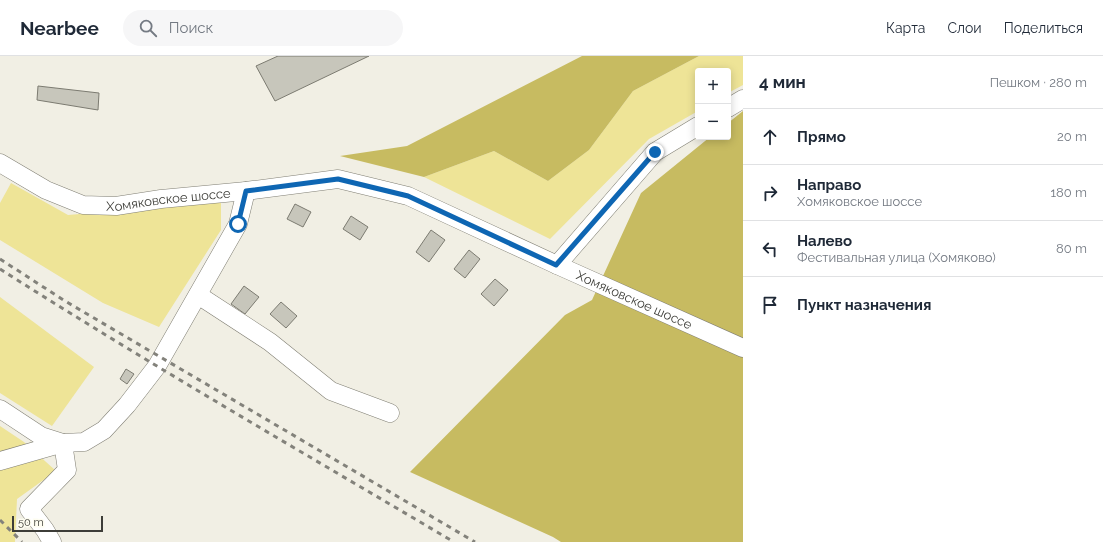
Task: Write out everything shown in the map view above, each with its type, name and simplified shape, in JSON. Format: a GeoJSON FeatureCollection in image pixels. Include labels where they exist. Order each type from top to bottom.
{"type":"FeatureCollection","features":[{"type":"Feature","properties":{"kind":"street"},"geometry":{"type":"LineString","coordinates":[[731,106],[743,99]]}},
{"type":"Feature","properties":{"kind":"street"},"geometry":{"type":"LineString","coordinates":[[556,265],[655,152],[695,128]]}},
{"type":"Feature","properties":{"kind":"street","name":"Хомяковское шоссе"},"geometry":{"type":"LineString","coordinates":[[0,163],[46,190],[83,205],[116,206],[161,199],[246,191],[338,179],[408,196],[556,265],[743,348]]}},
{"type":"Feature","properties":{"kind":"street"},"geometry":{"type":"LineString","coordinates":[[0,461],[63,443],[84,442],[104,430],[127,405],[157,366],[238,224],[246,191]]}},
{"type":"Feature","properties":{"kind":"street"},"geometry":{"type":"LineString","coordinates":[[198,295],[270,342],[331,391],[390,413]]}},
{"type":"Feature","properties":{"kind":"street"},"geometry":{"type":"LineString","coordinates":[[0,409],[41,436],[63,443]]}},
{"type":"Feature","properties":{"kind":"street"},"geometry":{"type":"LineString","coordinates":[[52,542],[45,530],[28,509],[67,470],[63,443]]}},
{"type":"Feature","properties":{"kind":"shaded area"},"geometry":{"type":"Polygon","coordinates":[[[582,56],[699,56],[633,91],[589,150],[548,181],[494,151],[424,177],[340,156],[407,146],[582,56]]]}},
{"type":"Feature","properties":{"kind":"shaded area"},"geometry":{"type":"Polygon","coordinates":[[[699,56],[743,56],[743,85],[731,91],[731,68],[695,68],[695,113],[649,139],[550,239],[424,177],[494,151],[548,181],[589,150],[633,91],[699,56]]]}},
{"type":"Feature","properties":{"kind":"shaded area"},"geometry":{"type":"Polygon","coordinates":[[[743,111],[743,542],[561,542],[410,472],[565,315],[592,300],[641,193],[706,140],[731,140],[731,121],[743,111]]]}},
{"type":"Feature","properties":{"kind":"shaded area"},"geometry":{"type":"Polygon","coordinates":[[[11,183],[68,215],[221,202],[221,230],[159,327],[103,303],[0,240],[0,203],[11,183]]]}},
{"type":"Feature","properties":{"kind":"shaded area"},"geometry":{"type":"Polygon","coordinates":[[[0,297],[94,367],[52,426],[0,393],[0,297]]]}},
{"type":"Feature","properties":{"kind":"shaded area"},"geometry":{"type":"Polygon","coordinates":[[[0,426],[24,442],[56,471],[17,499],[15,542],[0,542],[0,426]]]}},
{"type":"Feature","properties":{"kind":"building"},"geometry":{"type":"Polygon","coordinates":[[[278,56],[369,56],[275,101],[256,66],[278,56]]]}},
{"type":"Feature","properties":{"kind":"building"},"geometry":{"type":"Polygon","coordinates":[[[38,86],[99,93],[98,110],[37,100],[38,86]]]}},
{"type":"Feature","properties":{"kind":"building"},"geometry":{"type":"Polygon","coordinates":[[[295,204],[311,212],[303,227],[287,219],[295,204]]]}},
{"type":"Feature","properties":{"kind":"building"},"geometry":{"type":"Polygon","coordinates":[[[351,216],[368,227],[360,240],[343,229],[351,216]]]}},
{"type":"Feature","properties":{"kind":"building"},"geometry":{"type":"Polygon","coordinates":[[[431,230],[445,240],[429,262],[416,252],[431,230]]]}},
{"type":"Feature","properties":{"kind":"building"},"geometry":{"type":"Polygon","coordinates":[[[469,250],[480,259],[465,278],[454,269],[469,250]]]}},
{"type":"Feature","properties":{"kind":"building"},"geometry":{"type":"Polygon","coordinates":[[[495,279],[508,290],[494,306],[481,294],[495,279]]]}},
{"type":"Feature","properties":{"kind":"building"},"geometry":{"type":"Polygon","coordinates":[[[244,286],[259,297],[245,314],[231,304],[244,286]]]}},
{"type":"Feature","properties":{"kind":"building"},"geometry":{"type":"Polygon","coordinates":[[[281,302],[297,316],[286,328],[270,314],[281,302]]]}},
{"type":"Feature","properties":{"kind":"building"},"geometry":{"type":"Polygon","coordinates":[[[126,369],[134,374],[127,384],[120,379],[126,369]]]}},
{"type":"Feature","properties":{"kind":"railway"},"geometry":{"type":"LineString","coordinates":[[0,259],[65,301],[475,542]]}},
{"type":"Feature","properties":{"kind":"railway"},"geometry":{"type":"LineString","coordinates":[[0,269],[169,373],[454,542]]}},
{"type":"Feature","properties":{"kind":"railway"},"geometry":{"type":"LineString","coordinates":[[0,520],[22,542]]}},
{"type":"Feature","properties":{"kind":"route"},"geometry":{"type":"LineString","coordinates":[[238,224],[246,191],[338,179],[408,196],[556,265],[655,152]]}}]}
